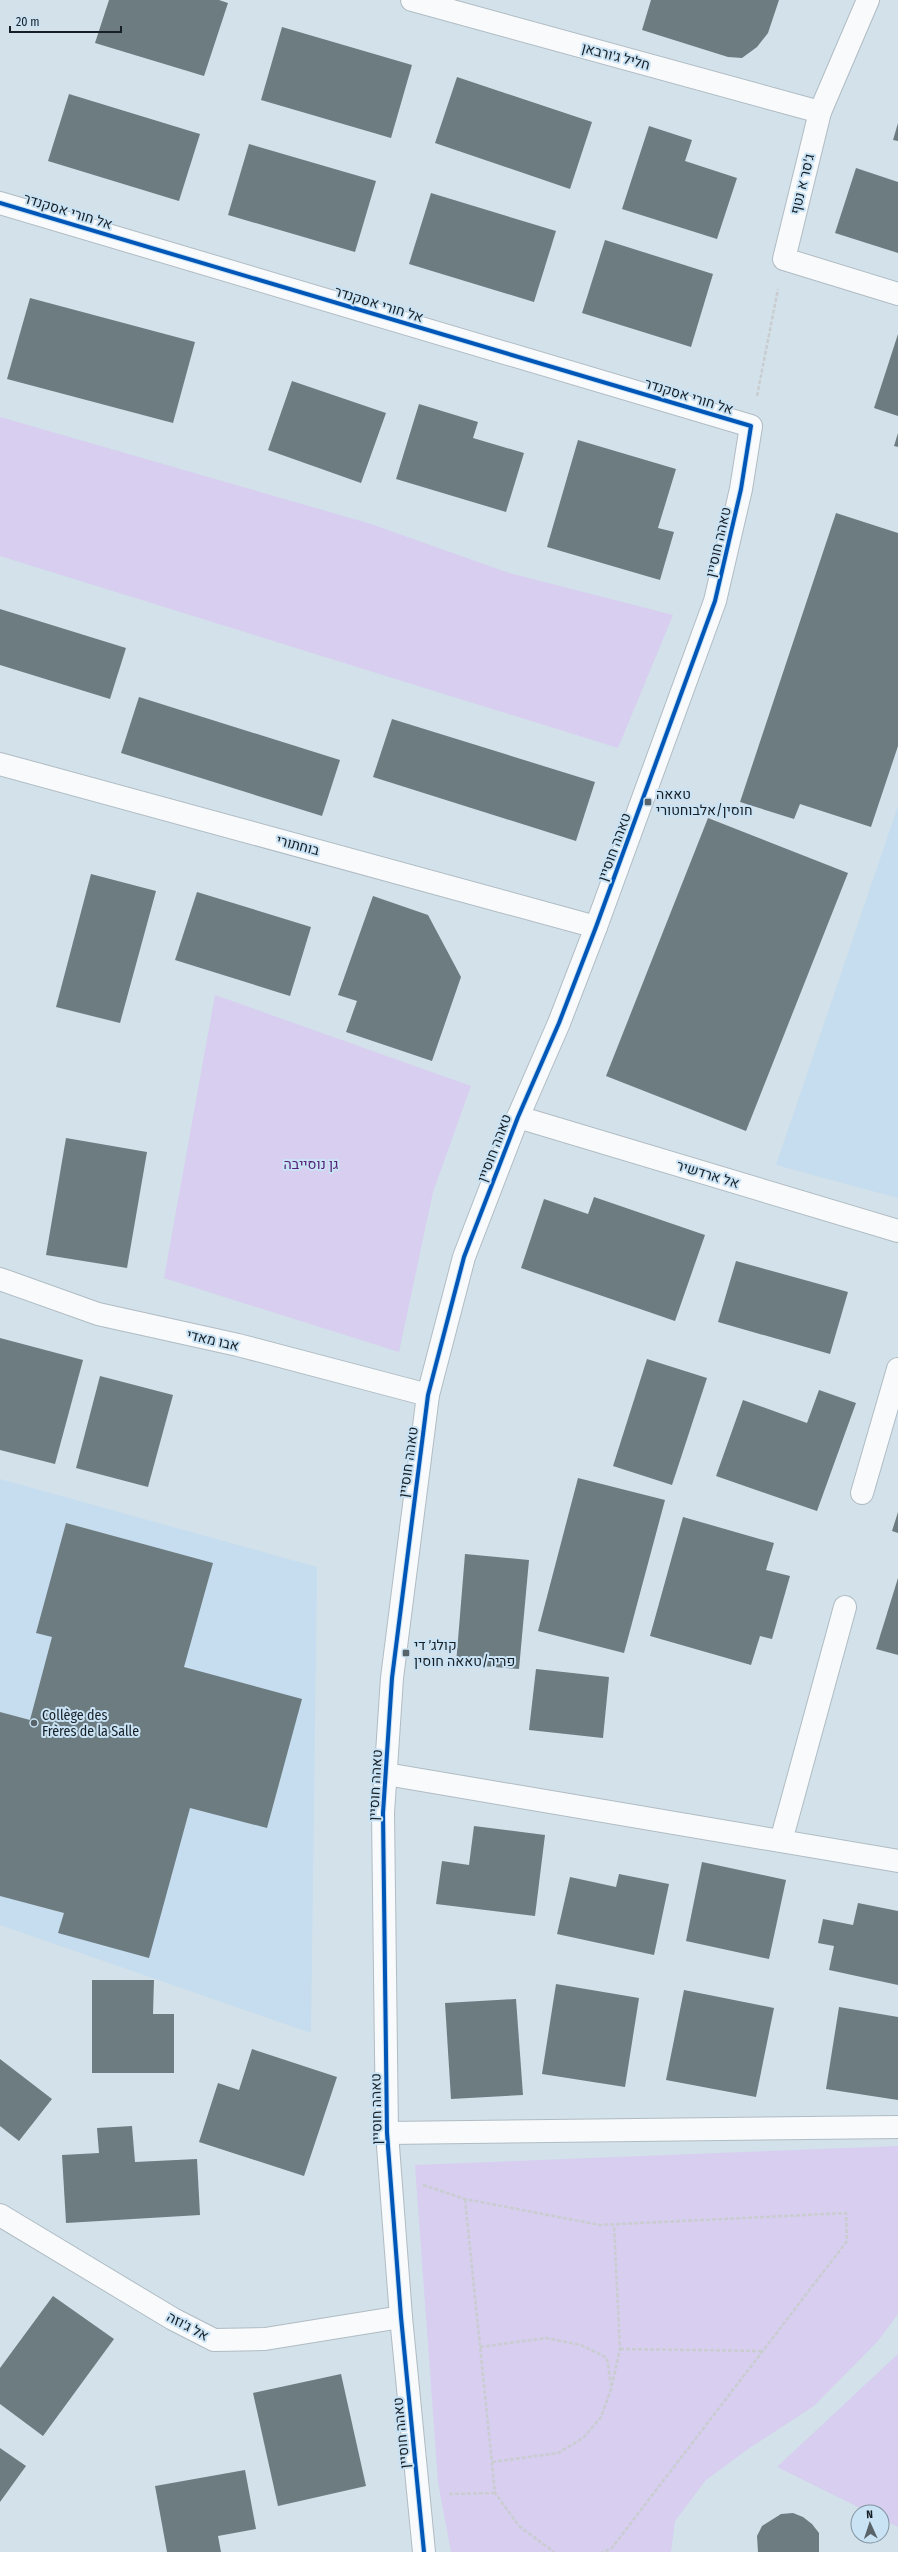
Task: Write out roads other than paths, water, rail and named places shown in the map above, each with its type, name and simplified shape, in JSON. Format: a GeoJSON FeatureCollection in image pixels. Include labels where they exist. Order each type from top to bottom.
{"type":"FeatureCollection","features":[{"type":"Feature","properties":{"kind":"street","name":"חליל ג'ורבאן"},"geometry":{"type":"LineString","coordinates":[[412,0],[820,112]]}},
{"type":"Feature","properties":{"kind":"street","name":"ג'סר א נטף"},"geometry":{"type":"LineString","coordinates":[[868,0],[820,112],[784,259],[898,294]]}},
{"type":"Feature","properties":{"kind":"street","name":"אל חורי אסקנדר"},"geometry":{"type":"LineString","coordinates":[[0,203],[752,426]]}},
{"type":"Feature","properties":{"kind":"street","name":"טאהה חוסיין"},"geometry":{"type":"LineString","coordinates":[[424,2552],[401,2317],[387,2133],[383,1813],[392,1678],[428,1396],[464,1258],[518,1117],[559,1023],[596,927],[715,602],[741,489],[752,426]]}},
{"type":"Feature","properties":{"kind":"street","name":"בוחתורי"},"geometry":{"type":"LineString","coordinates":[[0,764],[596,927]]}},
{"type":"Feature","properties":{"kind":"street","name":"אל ארדשיר"},"geometry":{"type":"LineString","coordinates":[[518,1117],[898,1231]]}},
{"type":"Feature","properties":{"kind":"street","name":"אבו מאדי"},"geometry":{"type":"LineString","coordinates":[[0,1279],[98,1314],[238,1345],[428,1396]]}},
{"type":"Feature","properties":{"kind":"street"},"geometry":{"type":"LineString","coordinates":[[862,1493],[898,1369]]}},
{"type":"Feature","properties":{"kind":"street"},"geometry":{"type":"LineString","coordinates":[[781,1841],[845,1607]]}},
{"type":"Feature","properties":{"kind":"street"},"geometry":{"type":"LineString","coordinates":[[386,1774],[898,1861]]}},
{"type":"Feature","properties":{"kind":"street"},"geometry":{"type":"LineString","coordinates":[[387,2133],[898,2127]]}},
{"type":"Feature","properties":{"kind":"street","name":"אל ג'וזה"},"geometry":{"type":"LineString","coordinates":[[0,2215],[173,2319],[214,2340],[265,2340],[401,2317]]}},
{"type":"Feature","properties":{"kind":"place","name":"טאאה חוסין/אלבוחטורי"},"geometry":{"type":"Point","coordinates":[648,802]}},
{"type":"Feature","properties":{"kind":"place","name":"קולג׳ די פריר/טאאה חוסין"},"geometry":{"type":"Point","coordinates":[406,1653]}},
{"type":"Feature","properties":{"kind":"place","name":"Collège des Frères de la Salle"},"geometry":{"type":"Point","coordinates":[34,1723]}},
{"type":"Feature","properties":{"kind":"park label","name":"גן נוסייבה"},"geometry":{"type":"Point","coordinates":[311,1164]}}]}
